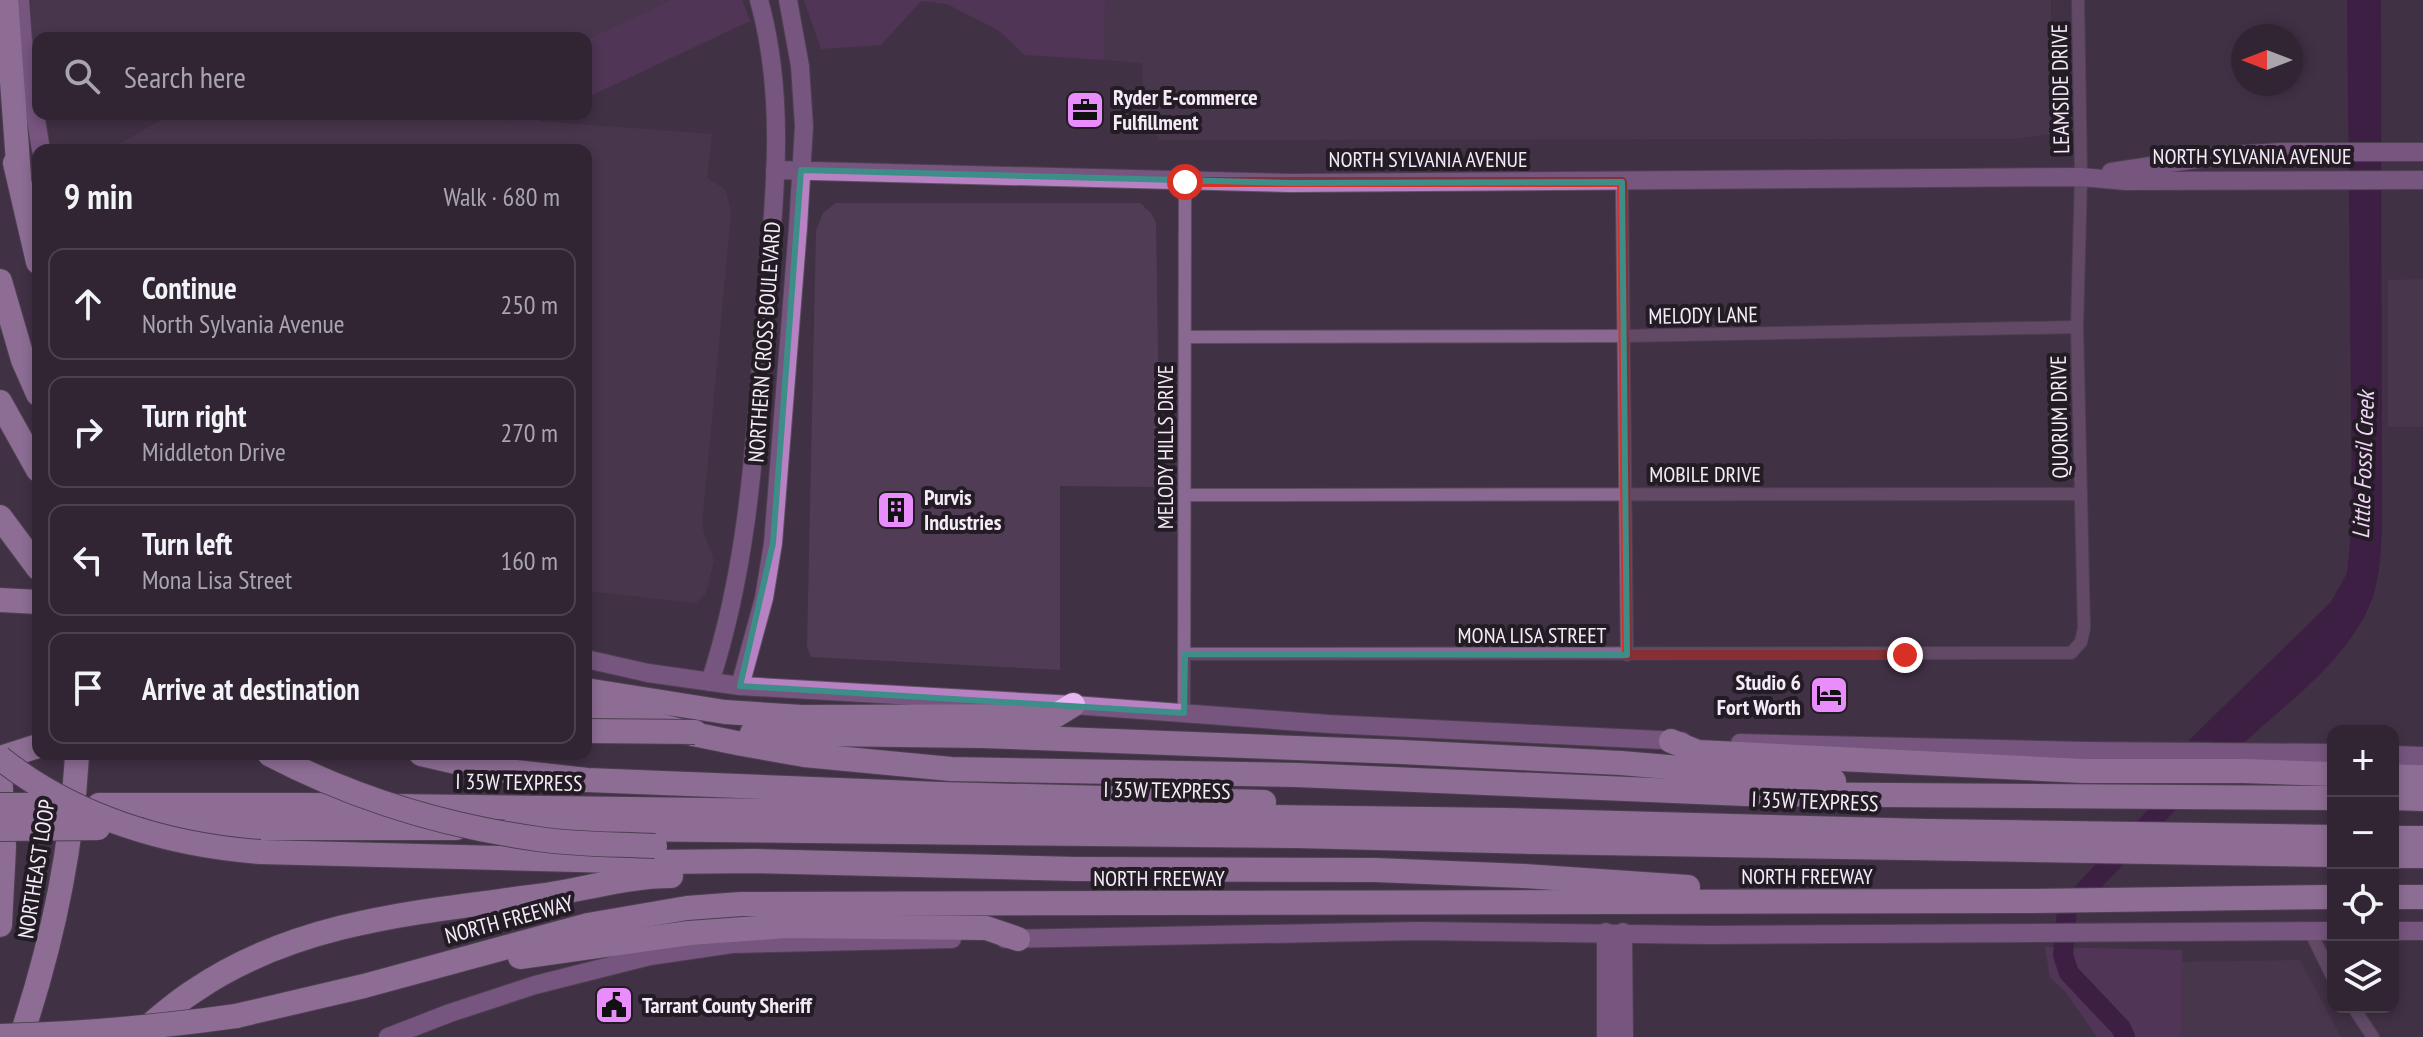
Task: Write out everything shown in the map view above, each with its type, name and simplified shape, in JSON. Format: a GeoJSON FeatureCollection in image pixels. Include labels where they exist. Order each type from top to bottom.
{"type":"FeatureCollection","features":[{"type":"Feature","properties":{"kind":"highway"},"geometry":{"type":"LineString","coordinates":[[6,0],[19,176]]}},
{"type":"Feature","properties":{"kind":"highway"},"geometry":{"type":"LineString","coordinates":[[0,105],[32,235]]}},
{"type":"Feature","properties":{"kind":"highway"},"geometry":{"type":"LineString","coordinates":[[0,281],[32,380]]}},
{"type":"Feature","properties":{"kind":"highway"},"geometry":{"type":"LineString","coordinates":[[0,402],[32,459]]}},
{"type":"Feature","properties":{"kind":"highway"},"geometry":{"type":"LineString","coordinates":[[0,517],[32,560]]}},
{"type":"Feature","properties":{"kind":"highway"},"geometry":{"type":"LineString","coordinates":[[0,600],[32,602]]}},
{"type":"Feature","properties":{"kind":"highway"},"geometry":{"type":"LineString","coordinates":[[592,691],[725,712],[802,717],[1055,716],[1073,705]]}},
{"type":"Feature","properties":{"kind":"highway"},"geometry":{"type":"LineString","coordinates":[[592,708],[693,734],[804,755],[951,769],[1297,775],[1645,792],[2327,798]]}},
{"type":"Feature","properties":{"kind":"highway"},"geometry":{"type":"LineString","coordinates":[[592,731],[983,736],[1402,752],[1621,763],[1894,786],[1918,796]]}},
{"type":"Feature","properties":{"kind":"highway"},"geometry":{"type":"LineString","coordinates":[[1671,741],[1698,752],[2083,771],[2327,774]]}},
{"type":"Feature","properties":{"kind":"highway"},"geometry":{"type":"LineString","coordinates":[[0,758],[32,748]]}},
{"type":"Feature","properties":{"kind":"highway"},"geometry":{"type":"LineString","coordinates":[[0,758],[53,793],[110,821],[215,849],[564,861],[1375,870],[1697,888],[1997,890],[2020,901]]}},
{"type":"Feature","properties":{"kind":"highway","name":"NORTHEAST LOOP"},"geometry":{"type":"LineString","coordinates":[[21,1037],[47,957],[57,913],[70,838],[76,760]]}},
{"type":"Feature","properties":{"kind":"highway"},"geometry":{"type":"LineString","coordinates":[[282,760],[358,795],[473,827],[539,839],[655,846],[1215,855],[1400,851],[1641,852],[1658,844]]}},
{"type":"Feature","properties":{"kind":"highway"},"geometry":{"type":"LineString","coordinates":[[447,760],[482,768],[587,780],[829,790],[1227,799],[1383,810],[1418,820]]}},
{"type":"Feature","properties":{"kind":"highway"},"geometry":{"type":"LineString","coordinates":[[0,771],[4,847],[0,925]]}},
{"type":"Feature","properties":{"kind":"highway"},"geometry":{"type":"LineString","coordinates":[[2399,776],[2423,777]]}},
{"type":"Feature","properties":{"kind":"highway"},"geometry":{"type":"LineString","coordinates":[[2399,798],[2423,799]]}},
{"type":"Feature","properties":{"kind":"highway","name":"I 35W TEXPRESS"},"geometry":{"type":"LineString","coordinates":[[0,805],[99,817],[2327,855]]}},
{"type":"Feature","properties":{"kind":"highway","name":"I 35W TEXPRESS"},"geometry":{"type":"LineString","coordinates":[[0,829],[99,817],[386,806],[1418,820],[2327,837]]}},
{"type":"Feature","properties":{"kind":"highway"},"geometry":{"type":"LineString","coordinates":[[2399,838],[2423,838]]}},
{"type":"Feature","properties":{"kind":"highway"},"geometry":{"type":"LineString","coordinates":[[2399,856],[2423,856]]}},
{"type":"Feature","properties":{"kind":"highway"},"geometry":{"type":"LineString","coordinates":[[136,1037],[193,991],[232,968],[283,945],[383,917],[659,876],[924,873],[952,866]]}},
{"type":"Feature","properties":{"kind":"highway","name":"NORTH FREEWAY"},"geometry":{"type":"LineString","coordinates":[[0,1036],[73,1034],[236,1016],[364,986],[603,922],[674,910],[741,904],[2020,901],[2327,897]]}},
{"type":"Feature","properties":{"kind":"highway"},"geometry":{"type":"LineString","coordinates":[[2399,897],[2423,897]]}},
{"type":"Feature","properties":{"kind":"highway"},"geometry":{"type":"LineString","coordinates":[[470,957],[498,960],[689,933],[787,926],[986,928],[1018,939]]}},
{"type":"Feature","properties":{"kind":"main road"},"geometry":{"type":"LineString","coordinates":[[20,0],[32,97]]}},
{"type":"Feature","properties":{"kind":"main road","name":"NORTHERN CROSS BOULEVARD"},"geometry":{"type":"LineString","coordinates":[[710,682],[732,608],[741,554],[758,401],[778,129],[775,69],[759,0]]}},
{"type":"Feature","properties":{"kind":"main road","name":"NORTHERN CROSS BOULEVARD"},"geometry":{"type":"LineString","coordinates":[[740,686],[764,598],[773,543],[801,170],[804,126],[800,66],[788,0]]}},
{"type":"Feature","properties":{"kind":"main road"},"geometry":{"type":"LineString","coordinates":[[36,120],[40,144]]}},
{"type":"Feature","properties":{"kind":"main road"},"geometry":{"type":"LineString","coordinates":[[2280,152],[2282,182]]}},
{"type":"Feature","properties":{"kind":"main road","name":"NORTH SYLVANIA AVENUE"},"geometry":{"type":"LineString","coordinates":[[2081,177],[2216,156],[2280,152],[2423,152]]}},
{"type":"Feature","properties":{"kind":"main road","name":"NORTH SYLVANIA AVENUE"},"geometry":{"type":"LineString","coordinates":[[775,170],[1185,182],[1622,182],[2081,177],[2126,181],[2423,180]]}},
{"type":"Feature","properties":{"kind":"main road"},"geometry":{"type":"LineString","coordinates":[[758,401],[784,406]]}},
{"type":"Feature","properties":{"kind":"main road"},"geometry":{"type":"LineString","coordinates":[[592,660],[648,673],[740,686],[1073,705],[1329,724],[1671,741],[2085,751],[2327,753]]}},
{"type":"Feature","properties":{"kind":"main road"},"geometry":{"type":"LineString","coordinates":[[2399,755],[2423,756]]}},
{"type":"Feature","properties":{"kind":"main road"},"geometry":{"type":"LineString","coordinates":[[388,1037],[535,985],[625,961],[696,949],[782,943],[1419,931],[1724,935],[2327,931]]}},
{"type":"Feature","properties":{"kind":"main road"},"geometry":{"type":"LineString","coordinates":[[2399,931],[2423,931]]}},
{"type":"Feature","properties":{"kind":"main road"},"geometry":{"type":"LineString","coordinates":[[1606,1037],[1614,932]]}},
{"type":"Feature","properties":{"kind":"main road"},"geometry":{"type":"LineString","coordinates":[[1614,932],[1624,1037]]}},
{"type":"Feature","properties":{"kind":"street","name":"LEAMSIDE DRIVE"},"geometry":{"type":"LineString","coordinates":[[2078,0],[2081,177]]}},
{"type":"Feature","properties":{"kind":"street","name":"QUORUM DRIVE"},"geometry":{"type":"LineString","coordinates":[[2071,653],[2081,642],[2084,628],[2077,327],[2081,177]]}},
{"type":"Feature","properties":{"kind":"street","name":"MELODY HILLS DRIVE"},"geometry":{"type":"LineString","coordinates":[[1184,713],[1185,182]]}},
{"type":"Feature","properties":{"kind":"street"},"geometry":{"type":"LineString","coordinates":[[1622,182],[1627,655]]}},
{"type":"Feature","properties":{"kind":"street","name":"MELODY LANE"},"geometry":{"type":"LineString","coordinates":[[1185,337],[1623,336],[2077,327]]}},
{"type":"Feature","properties":{"kind":"street","name":"MOBILE DRIVE"},"geometry":{"type":"LineString","coordinates":[[1186,495],[2081,494]]}},
{"type":"Feature","properties":{"kind":"street","name":"MONA LISA STREET"},"geometry":{"type":"LineString","coordinates":[[1185,654],[2071,653]]}},
{"type":"Feature","properties":{"kind":"street"},"geometry":{"type":"LineString","coordinates":[[2310,931],[2327,966]]}},
{"type":"Feature","properties":{"kind":"street"},"geometry":{"type":"LineString","coordinates":[[2357,1013],[2373,1037]]}},
{"type":"Feature","properties":{"kind":"highlighted area"},"geometry":{"type":"Polygon","coordinates":[[[801,170],[1290,183],[1622,182],[1627,655],[1185,654],[1184,713],[740,686],[773,543],[801,170]]]}},
{"type":"Feature","properties":{"kind":"shaded area"},"geometry":{"type":"Polygon","coordinates":[[[31,0],[671,0],[592,37],[592,32],[32,32],[32,55],[31,0]]]}},
{"type":"Feature","properties":{"kind":"shaded area"},"geometry":{"type":"Polygon","coordinates":[[[671,0],[742,0],[750,21],[592,95],[592,37],[671,0]]]}},
{"type":"Feature","properties":{"kind":"shaded area"},"geometry":{"type":"Polygon","coordinates":[[[804,0],[1105,0],[1104,60],[1025,55],[998,30],[947,4],[921,1],[881,45],[821,49],[804,0]]]}},
{"type":"Feature","properties":{"kind":"shaded area"},"geometry":{"type":"Polygon","coordinates":[[[1105,0],[2051,0],[2051,134],[2014,139],[1159,140],[1143,109],[1142,63],[1104,60],[1105,0]]]}},
{"type":"Feature","properties":{"kind":"shaded area"},"geometry":{"type":"Polygon","coordinates":[[[161,120],[501,120],[712,134],[707,178],[726,190],[731,213],[702,526],[714,561],[706,593],[696,603],[592,592],[592,144],[119,144],[161,120]]]}},
{"type":"Feature","properties":{"kind":"shaded area"},"geometry":{"type":"Polygon","coordinates":[[[836,203],[1140,203],[1156,222],[1160,487],[1060,486],[1060,670],[811,657],[807,647],[816,231],[823,213],[836,203]]]}},
{"type":"Feature","properties":{"kind":"shaded area"},"geometry":{"type":"Polygon","coordinates":[[[2423,279],[2423,427],[2388,427],[2388,280],[2423,279]]]}},
{"type":"Feature","properties":{"kind":"shaded area"},"geometry":{"type":"Polygon","coordinates":[[[2045,947],[2182,950],[2181,1037],[2097,1037],[2065,991],[2050,978],[2045,947]]]}},
{"type":"Feature","properties":{"kind":"shaded area"},"geometry":{"type":"Polygon","coordinates":[[[2300,960],[2341,1037],[2181,1037],[2182,962],[2300,960]]]}},
{"type":"Feature","properties":{"kind":"water"},"geometry":{"type":"Polygon","coordinates":[[[2347,0],[2381,0],[2382,526],[2377,580],[2367,611],[2343,649],[2312,682],[2245,742],[2188,741],[2331,602],[2347,573],[2352,520],[2347,0]]]}},
{"type":"Feature","properties":{"kind":"waterway","name":"Little Fossil Creek"},"geometry":{"type":"LineString","coordinates":[[2125,1037],[2121,1028],[2069,973],[2063,955],[2067,909],[2245,723]]}},
{"type":"Feature","properties":{"kind":"place","name":"Ryder E-commerce Fulfillment"},"geometry":{"type":"Point","coordinates":[1085,110]}},
{"type":"Feature","properties":{"kind":"place","name":"Purvis Industries"},"geometry":{"type":"Point","coordinates":[896,510]}},
{"type":"Feature","properties":{"kind":"place","name":"Studio 6 Fort Worth"},"geometry":{"type":"Point","coordinates":[1829,695]}},
{"type":"Feature","properties":{"kind":"place","name":"Tarrant County Sheriff"},"geometry":{"type":"Point","coordinates":[614,1005]}},
{"type":"Feature","properties":{"kind":"route"},"geometry":{"type":"LineString","coordinates":[[1185,182],[1622,182],[1627,655],[1905,655]]}}]}
